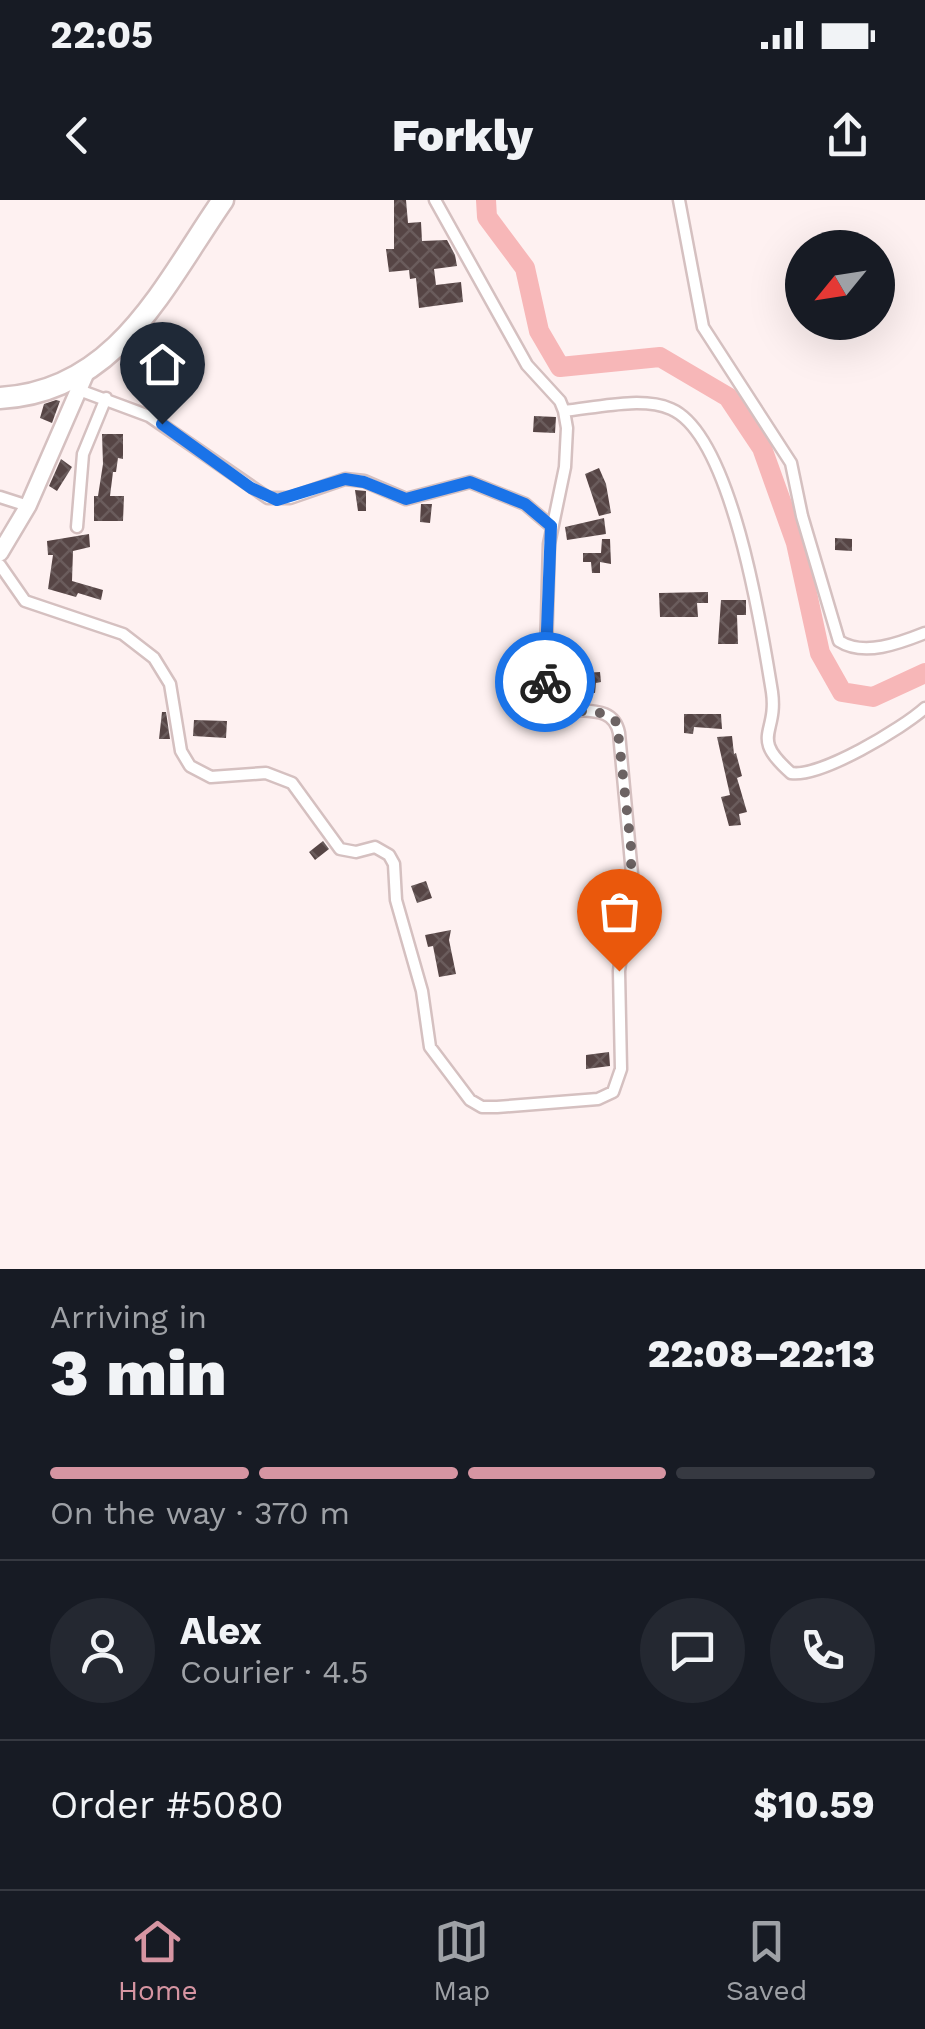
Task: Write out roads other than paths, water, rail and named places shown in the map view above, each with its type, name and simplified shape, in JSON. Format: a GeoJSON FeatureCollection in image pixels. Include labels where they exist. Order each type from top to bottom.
{"type":"FeatureCollection","features":[{"type":"Feature","properties":{"kind":"highway"},"geometry":{"type":"LineString","coordinates":[[1,401],[83,381],[140,322],[222,200]]}},
{"type":"Feature","properties":{"kind":"street"},"geometry":{"type":"LineString","coordinates":[[0,565],[25,601],[123,634],[154,658],[170,684],[181,750],[190,766],[212,777],[251,773],[281,777],[303,794],[340,848],[356,852],[375,847],[390,856],[396,900],[422,991],[428,1040],[470,1100],[482,1107],[496,1107],[606,1097],[618,1084],[621,1069],[619,971],[632,856],[617,723],[608,714],[566,710],[546,696],[551,526],[564,467],[564,411],[560,401],[527,365],[435,200]]}},
{"type":"Feature","properties":{"kind":"street"},"geometry":{"type":"LineString","coordinates":[[679,200],[703,327],[791,462],[802,516],[839,641],[847,646],[881,647],[925,633]]}},
{"type":"Feature","properties":{"kind":"street"},"geometry":{"type":"LineString","coordinates":[[0,554],[28,506],[83,381],[106,398],[148,416],[268,498],[290,498],[345,479],[364,482],[406,499],[470,482],[525,504],[551,526]]}},
{"type":"Feature","properties":{"kind":"street"},"geometry":{"type":"LineString","coordinates":[[77,527],[84,454],[106,398]]}},
{"type":"Feature","properties":{"kind":"street"},"geometry":{"type":"LineString","coordinates":[[564,411],[664,406],[686,420],[704,446],[728,493],[754,596],[774,706],[767,734],[768,750],[791,774],[822,768],[890,732],[925,708]]}},
{"type":"Feature","properties":{"kind":"street"},"geometry":{"type":"LineString","coordinates":[[0,497],[28,506]]}},
{"type":"Feature","properties":{"kind":"waterway"},"geometry":{"type":"LineString","coordinates":[[486,200],[487,217],[525,268],[539,331],[560,367],[660,357],[728,397],[762,448],[796,543],[820,653],[842,692],[873,697],[925,673]]}}]}
